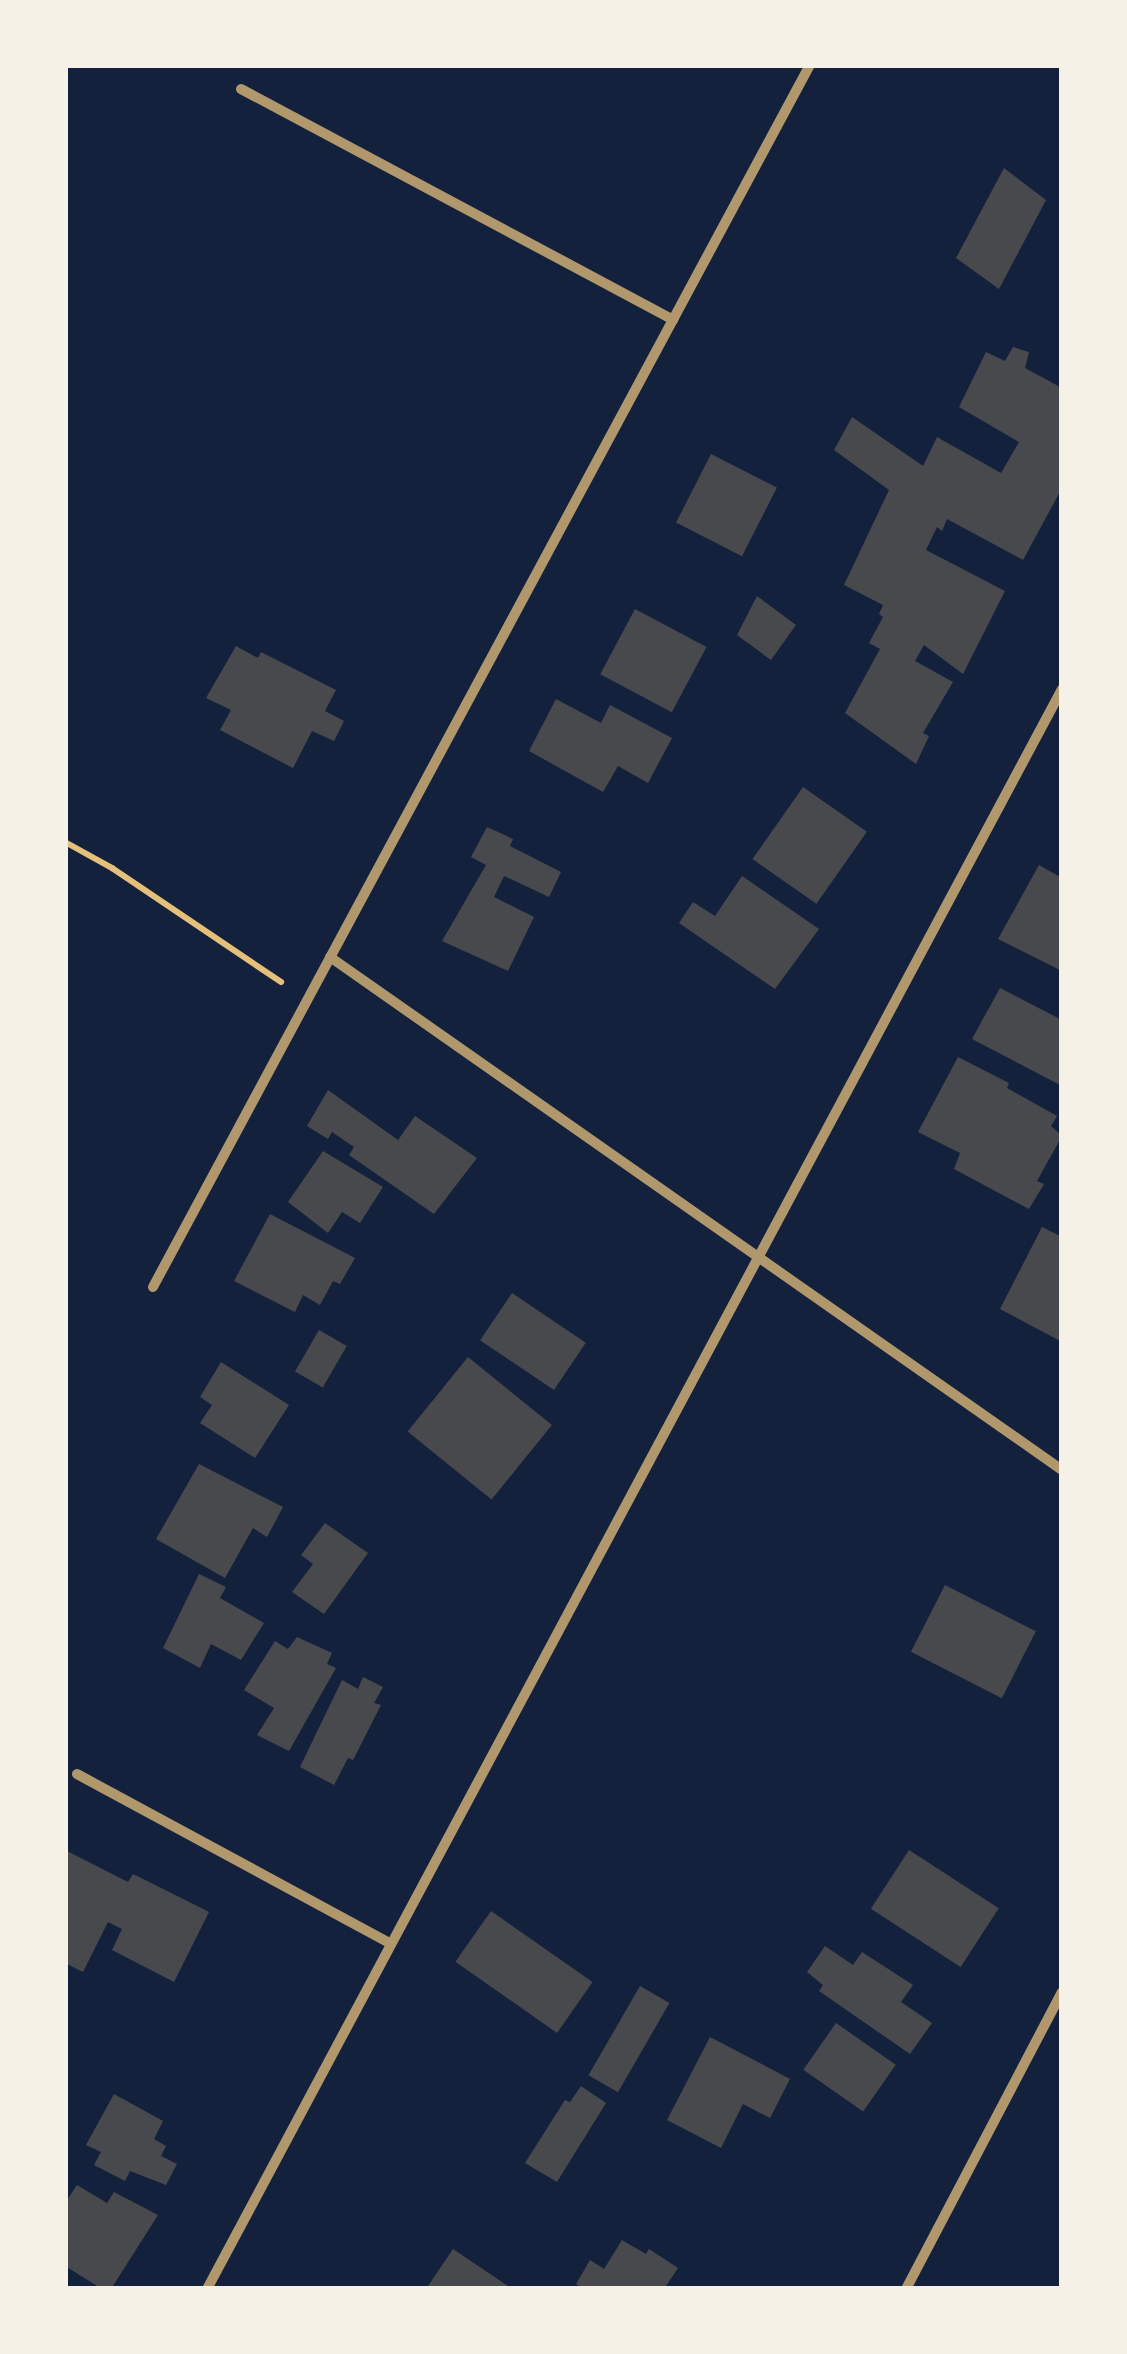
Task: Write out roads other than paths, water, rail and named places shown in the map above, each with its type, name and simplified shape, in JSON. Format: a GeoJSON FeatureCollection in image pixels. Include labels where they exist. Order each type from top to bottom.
{"type":"FeatureCollection","features":[{"type":"Feature","properties":{"kind":"street"},"geometry":{"type":"LineString","coordinates":[[152,1287],[810,65]]}},
{"type":"Feature","properties":{"kind":"street"},"geometry":{"type":"LineString","coordinates":[[241,88],[673,320]]}},
{"type":"Feature","properties":{"kind":"street"},"geometry":{"type":"LineString","coordinates":[[207,2289],[1062,689]]}},
{"type":"Feature","properties":{"kind":"street"},"geometry":{"type":"LineString","coordinates":[[330,956],[1062,1470]]}},
{"type":"Feature","properties":{"kind":"street"},"geometry":{"type":"LineString","coordinates":[[77,1774],[391,1944]]}},
{"type":"Feature","properties":{"kind":"street"},"geometry":{"type":"LineString","coordinates":[[906,2289],[1062,1992]]}}]}
